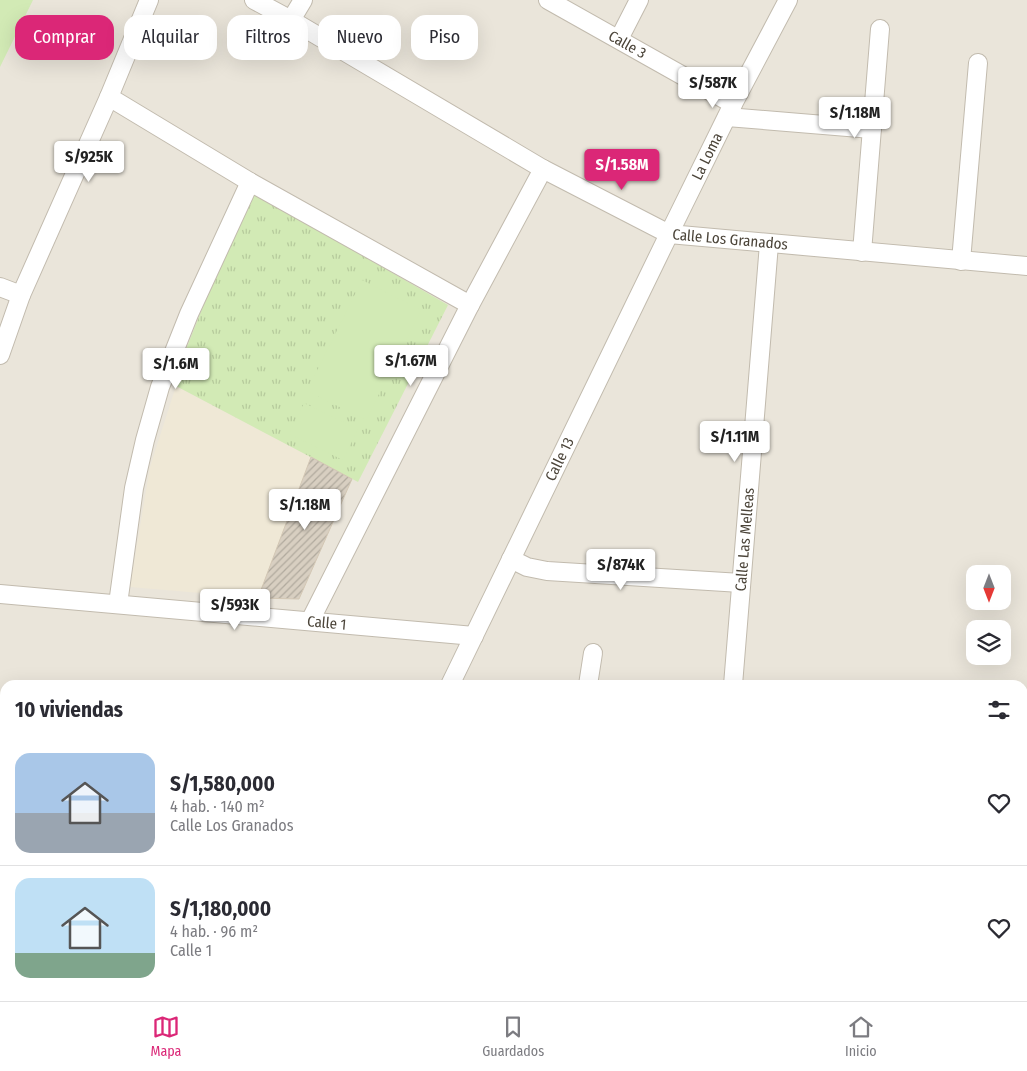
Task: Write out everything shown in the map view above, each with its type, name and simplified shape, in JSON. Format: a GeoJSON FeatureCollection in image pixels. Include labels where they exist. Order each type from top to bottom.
{"type":"FeatureCollection","features":[{"type":"Feature","properties":{"kind":"street"},"geometry":{"type":"LineString","coordinates":[[0,355],[21,295],[109,97],[149,0]]}},
{"type":"Feature","properties":{"kind":"street","name":"Calle Los Granados"},"geometry":{"type":"LineString","coordinates":[[254,0],[282,15]]}},
{"type":"Feature","properties":{"kind":"street"},"geometry":{"type":"LineString","coordinates":[[294,15],[303,0]]}},
{"type":"Feature","properties":{"kind":"street","name":"Calle 3"},"geometry":{"type":"LineString","coordinates":[[548,0],[619,39],[730,110]]}},
{"type":"Feature","properties":{"kind":"street"},"geometry":{"type":"LineString","coordinates":[[619,39],[639,0]]}},
{"type":"Feature","properties":{"kind":"street","name":"La Loma"},"geometry":{"type":"LineString","coordinates":[[669,234],[730,110],[788,0]]}},
{"type":"Feature","properties":{"kind":"street"},"geometry":{"type":"LineString","coordinates":[[862,252],[880,29]]}},
{"type":"Feature","properties":{"kind":"street","name":"Calle Los Granados"},"geometry":{"type":"LineString","coordinates":[[308,30],[543,169],[669,234],[1027,266]]}},
{"type":"Feature","properties":{"kind":"street"},"geometry":{"type":"LineString","coordinates":[[961,260],[978,63]]}},
{"type":"Feature","properties":{"kind":"street"},"geometry":{"type":"LineString","coordinates":[[109,97],[250,182],[470,305]]}},
{"type":"Feature","properties":{"kind":"street"},"geometry":{"type":"LineString","coordinates":[[730,110],[872,129]]}},
{"type":"Feature","properties":{"kind":"street"},"geometry":{"type":"LineString","coordinates":[[310,621],[470,305],[543,169]]}},
{"type":"Feature","properties":{"kind":"street"},"geometry":{"type":"LineString","coordinates":[[118,604],[134,488],[160,388],[189,314],[250,182]]}},
{"type":"Feature","properties":{"kind":"street","name":"Calle 13"},"geometry":{"type":"LineString","coordinates":[[452,680],[669,234]]}},
{"type":"Feature","properties":{"kind":"street","name":"Calle Las Melleas"},"geometry":{"type":"LineString","coordinates":[[733,680],[769,244]]}},
{"type":"Feature","properties":{"kind":"street"},"geometry":{"type":"LineString","coordinates":[[0,287],[21,295]]}},
{"type":"Feature","properties":{"kind":"street"},"geometry":{"type":"LineString","coordinates":[[511,559],[527,567],[547,571],[742,582]]}},
{"type":"Feature","properties":{"kind":"street","name":"Calle 1"},"geometry":{"type":"LineString","coordinates":[[0,594],[474,636]]}},
{"type":"Feature","properties":{"kind":"street"},"geometry":{"type":"LineString","coordinates":[[589,680],[593,653]]}},
{"type":"Feature","properties":{"kind":"shaded area"},"geometry":{"type":"Polygon","coordinates":[[[0,0],[1027,0],[1027,680],[0,680],[0,0]]]}},
{"type":"Feature","properties":{"kind":"shaded area"},"geometry":{"type":"Polygon","coordinates":[[[176,386],[311,457],[258,598],[130,587],[150,467],[176,386]]]}},
{"type":"Feature","properties":{"kind":"green space"},"geometry":{"type":"Polygon","coordinates":[[[0,0],[33,0],[26,15],[15,15],[15,37],[0,67],[0,0]]]}},
{"type":"Feature","properties":{"kind":"green space"},"geometry":{"type":"Polygon","coordinates":[[[249,190],[448,305],[358,482],[176,386],[173,382],[249,190]]]}},
{"type":"Feature","properties":{"kind":"green space"},"geometry":{"type":"Polygon","coordinates":[[[362,280],[421,310],[366,420],[307,391],[362,280]]]}},
{"type":"Feature","properties":{"kind":"green space"},"geometry":{"type":"Polygon","coordinates":[[[304,403],[358,429],[343,460],[289,434],[304,403]]]}},
{"type":"Feature","properties":{"kind":"building"},"geometry":{"type":"Polygon","coordinates":[[[311,457],[352,479],[299,599],[258,598],[311,457]]]}}]}
